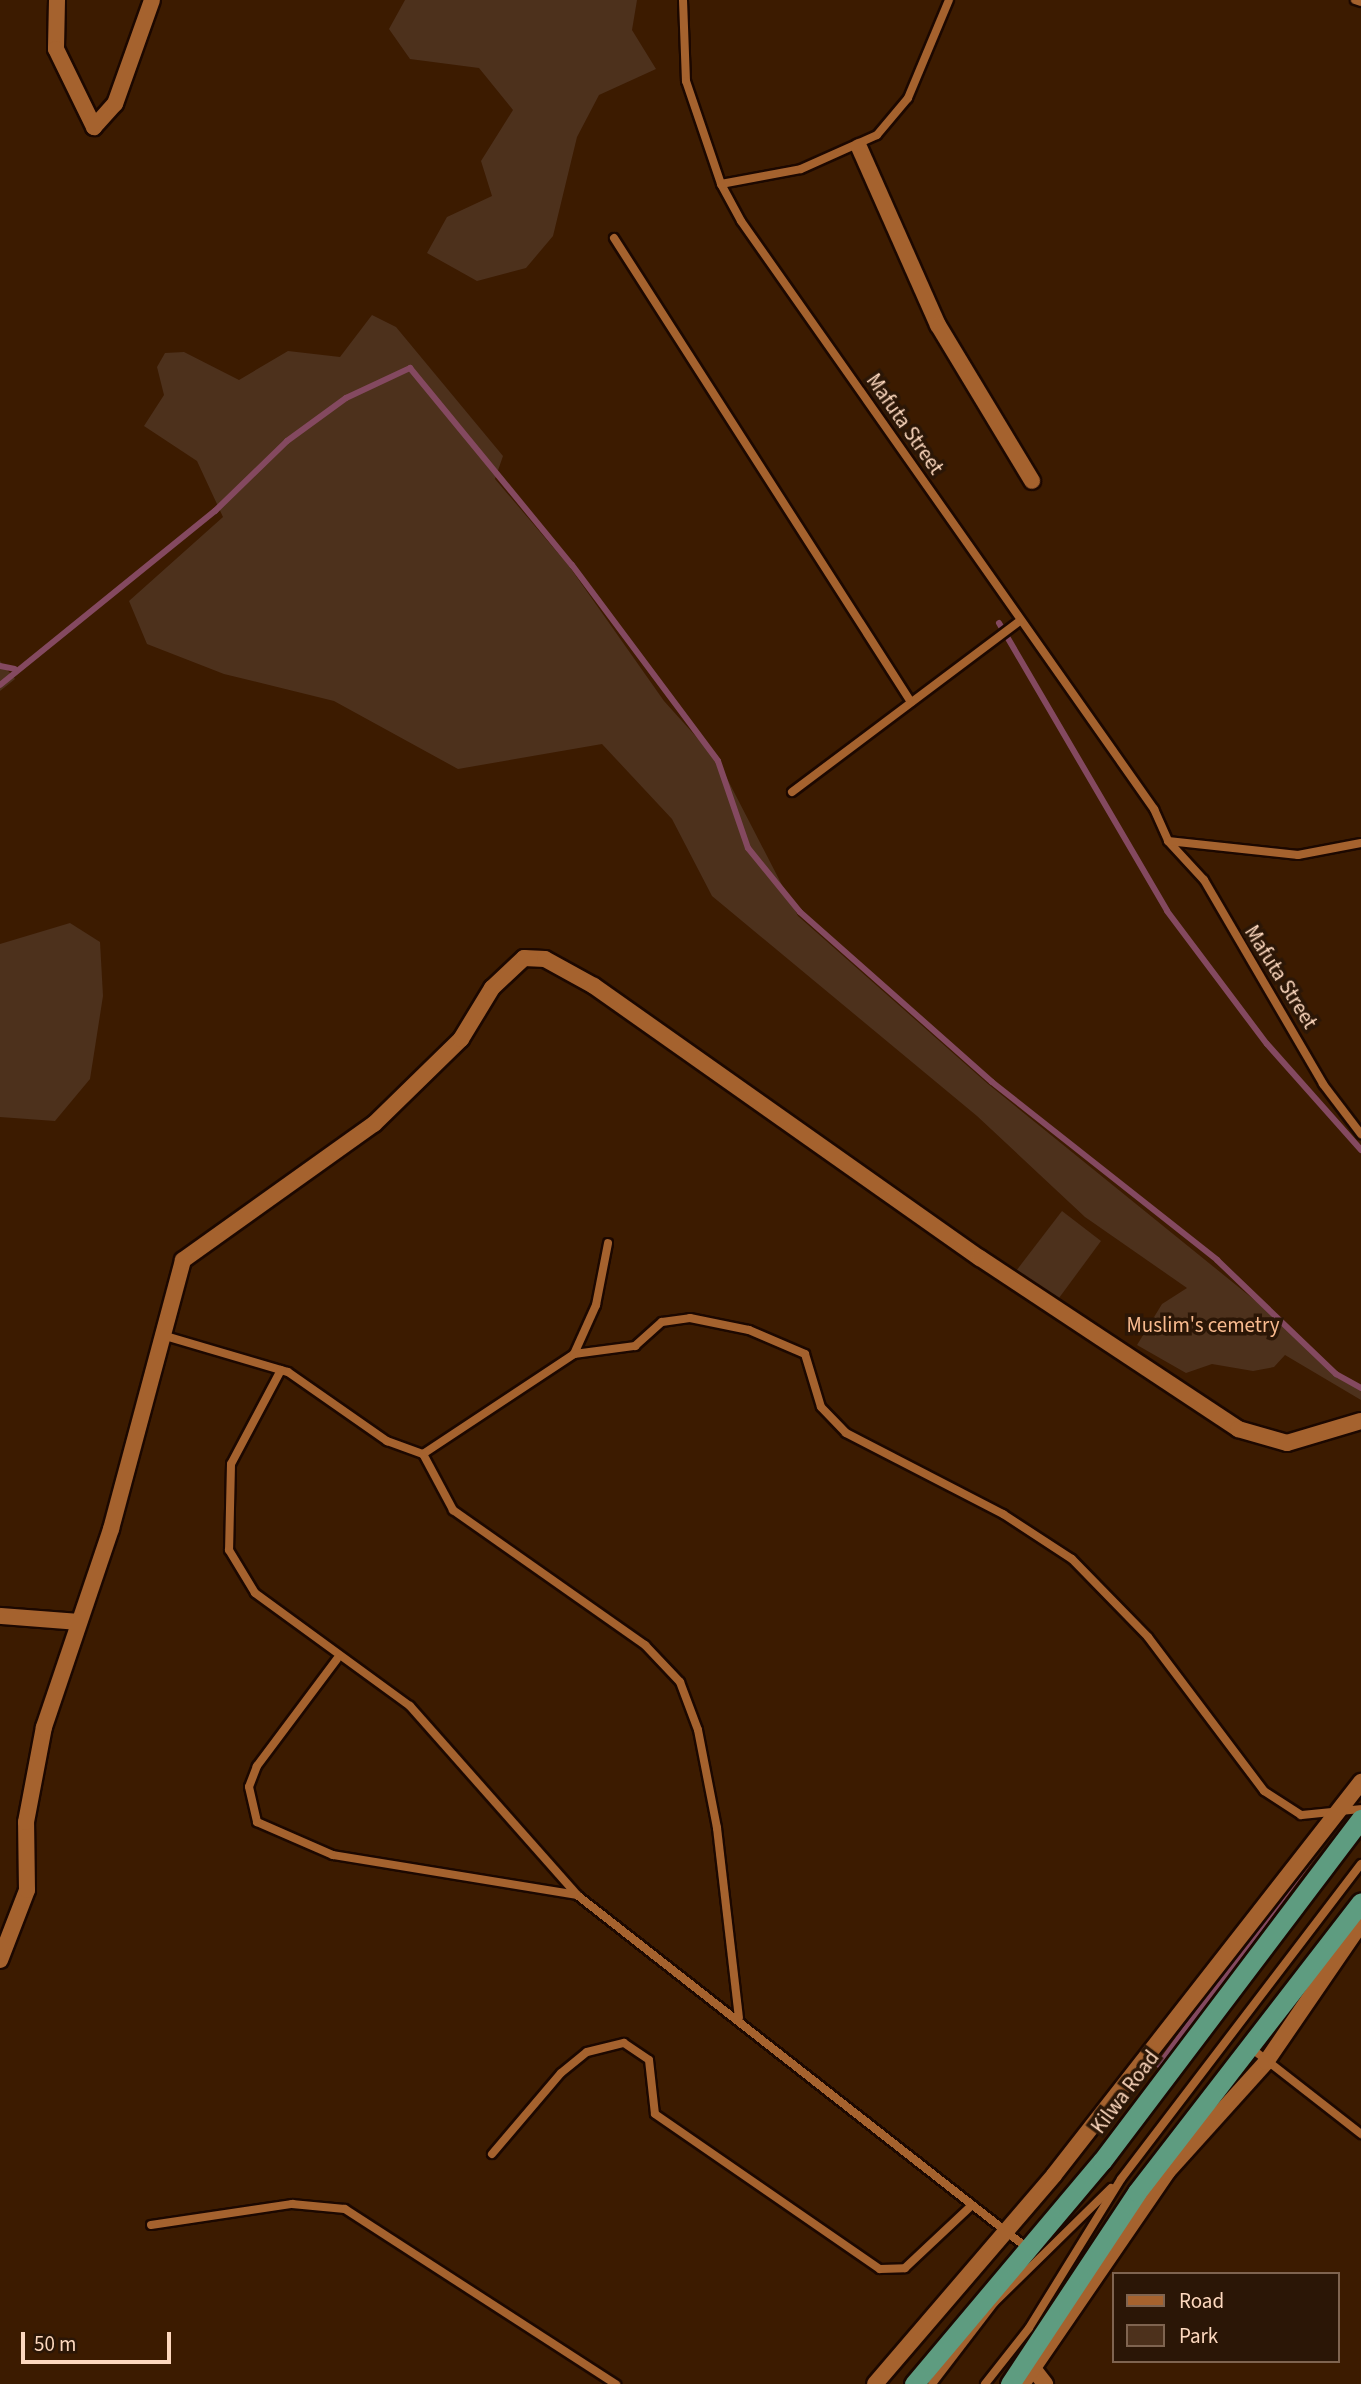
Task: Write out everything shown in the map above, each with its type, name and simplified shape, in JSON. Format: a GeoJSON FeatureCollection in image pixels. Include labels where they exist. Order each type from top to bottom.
{"type":"FeatureCollection","features":[{"type":"Feature","properties":{"kind":"highway","name":"Kilwa Road"},"geometry":{"type":"LineString","coordinates":[[914,2384],[1026,2247],[1102,2161],[1361,1819]]}},
{"type":"Feature","properties":{"kind":"highway"},"geometry":{"type":"LineString","coordinates":[[1010,2384],[1027,2372],[1137,2193],[1361,1902]]}},
{"type":"Feature","properties":{"kind":"street"},"geometry":{"type":"LineString","coordinates":[[57,0],[55,50],[94,127],[116,104],[152,0]]}},
{"type":"Feature","properties":{"kind":"street"},"geometry":{"type":"LineString","coordinates":[[859,147],[939,324],[1032,481]]}},
{"type":"Feature","properties":{"kind":"street"},"geometry":{"type":"LineString","coordinates":[[0,1960],[27,1890],[32,1777],[78,1622],[111,1529],[183,1260],[374,1124],[461,1039],[506,971],[533,957],[594,986],[980,1258],[1238,1429],[1287,1443],[1361,1421]]}},
{"type":"Feature","properties":{"kind":"street"},"geometry":{"type":"LineString","coordinates":[[0,1616],[78,1622]]}},
{"type":"Feature","properties":{"kind":"street"},"geometry":{"type":"LineString","coordinates":[[874,2384],[1003,2229],[1054,2175],[1361,1782]]}},
{"type":"Feature","properties":{"kind":"street"},"geometry":{"type":"LineString","coordinates":[[1045,2384],[1027,2372],[1168,2171],[1266,2062],[1361,1923]]}},
{"type":"Feature","properties":{"kind":"lane","name":"Mafuta Street"},"geometry":{"type":"LineString","coordinates":[[683,0],[686,82],[721,184],[1154,809],[1168,841],[1204,880],[1323,1084],[1361,1133]]}},
{"type":"Feature","properties":{"kind":"lane"},"geometry":{"type":"LineString","coordinates":[[721,184],[801,169],[859,147],[908,98],[949,0]]}},
{"type":"Feature","properties":{"kind":"lane"},"geometry":{"type":"LineString","coordinates":[[1355,0],[1361,2]]}},
{"type":"Feature","properties":{"kind":"lane"},"geometry":{"type":"LineString","coordinates":[[614,238],[911,702]]}},
{"type":"Feature","properties":{"kind":"lane"},"geometry":{"type":"LineString","coordinates":[[792,792],[1021,620]]}},
{"type":"Feature","properties":{"kind":"lane"},"geometry":{"type":"LineString","coordinates":[[1168,841],[1298,855],[1361,844]]}},
{"type":"Feature","properties":{"kind":"lane"},"geometry":{"type":"LineString","coordinates":[[574,1354],[596,1305],[608,1243]]}},
{"type":"Feature","properties":{"kind":"lane"},"geometry":{"type":"LineString","coordinates":[[423,1454],[574,1354],[635,1346],[662,1322],[690,1318],[749,1330],[805,1354],[821,1406],[846,1433],[1003,1514],[1072,1559],[1148,1637],[1264,1791],[1301,1815],[1319,1817],[1339,1809],[1361,1809]]}},
{"type":"Feature","properties":{"kind":"lane"},"geometry":{"type":"LineString","coordinates":[[162,1335],[281,1370],[387,1441],[423,1454],[453,1510],[635,1637],[680,1682],[698,1730],[717,1828],[739,2018]]}},
{"type":"Feature","properties":{"kind":"lane"},"geometry":{"type":"LineString","coordinates":[[281,1370],[231,1465],[229,1550],[255,1593],[337,1659],[433,1729],[487,1800],[577,1895],[739,2018],[1026,2247]]}},
{"type":"Feature","properties":{"kind":"lane"},"geometry":{"type":"LineString","coordinates":[[337,1659],[257,1766],[249,1787],[257,1822],[333,1855],[577,1895]]}},
{"type":"Feature","properties":{"kind":"lane"},"geometry":{"type":"LineString","coordinates":[[985,2384],[1029,2328],[1121,2179],[1361,1864]]}},
{"type":"Feature","properties":{"kind":"lane"},"geometry":{"type":"LineString","coordinates":[[492,2154],[561,2073],[587,2052],[624,2043],[649,2060],[656,2114],[880,2269],[905,2268],[972,2205]]}},
{"type":"Feature","properties":{"kind":"lane"},"geometry":{"type":"LineString","coordinates":[[1251,2048],[1361,2134]]}},
{"type":"Feature","properties":{"kind":"lane"},"geometry":{"type":"LineString","coordinates":[[932,2384],[994,2303],[1121,2179]]}},
{"type":"Feature","properties":{"kind":"lane"},"geometry":{"type":"LineString","coordinates":[[150,2225],[292,2204],[345,2209],[616,2384]]}},
{"type":"Feature","properties":{"kind":"green space"},"geometry":{"type":"Polygon","coordinates":[[[405,0],[637,0],[632,30],[656,69],[599,95],[577,137],[553,236],[526,268],[477,281],[427,253],[447,217],[492,196],[481,161],[513,110],[479,68],[410,59],[389,29],[405,0]]]}},
{"type":"Feature","properties":{"kind":"green space","name":"Muslim's cemetry"},"geometry":{"type":"Polygon","coordinates":[[[372,315],[396,327],[503,456],[495,479],[569,566],[664,701],[718,761],[798,916],[988,1084],[1278,1319],[1334,1375],[1361,1390],[1361,1400],[1285,1355],[1274,1367],[1253,1371],[1212,1364],[1186,1373],[1137,1345],[1162,1304],[1187,1288],[1085,1217],[977,1116],[712,896],[672,819],[602,744],[458,769],[334,701],[224,674],[147,644],[129,601],[223,517],[197,461],[144,426],[164,395],[157,367],[165,353],[184,352],[239,380],[288,351],[340,357],[372,315]]]}},
{"type":"Feature","properties":{"kind":"green space"},"geometry":{"type":"Polygon","coordinates":[[[0,661],[15,679],[0,691],[0,661]]]}},
{"type":"Feature","properties":{"kind":"green space"},"geometry":{"type":"Polygon","coordinates":[[[70,923],[100,942],[103,996],[90,1079],[55,1121],[0,1117],[0,944],[70,923]]]}},
{"type":"Feature","properties":{"kind":"green space"},"geometry":{"type":"Polygon","coordinates":[[[1062,1211],[1101,1241],[1059,1298],[1016,1271],[1062,1211]]]}},
{"type":"Feature","properties":{"kind":"waterway"},"geometry":{"type":"LineString","coordinates":[[0,685],[215,511],[287,441],[346,398],[410,368],[572,565],[718,761],[748,848],[800,912],[992,1082],[1217,1260],[1336,1374],[1361,1388]]}},
{"type":"Feature","properties":{"kind":"waterway"},"geometry":{"type":"LineString","coordinates":[[999,623],[1167,911],[1267,1044],[1361,1150]]}},
{"type":"Feature","properties":{"kind":"waterway"},"geometry":{"type":"LineString","coordinates":[[0,666],[15,669]]}},
{"type":"Feature","properties":{"kind":"waterway"},"geometry":{"type":"LineString","coordinates":[[1159,2065],[1331,1832]]}}]}
